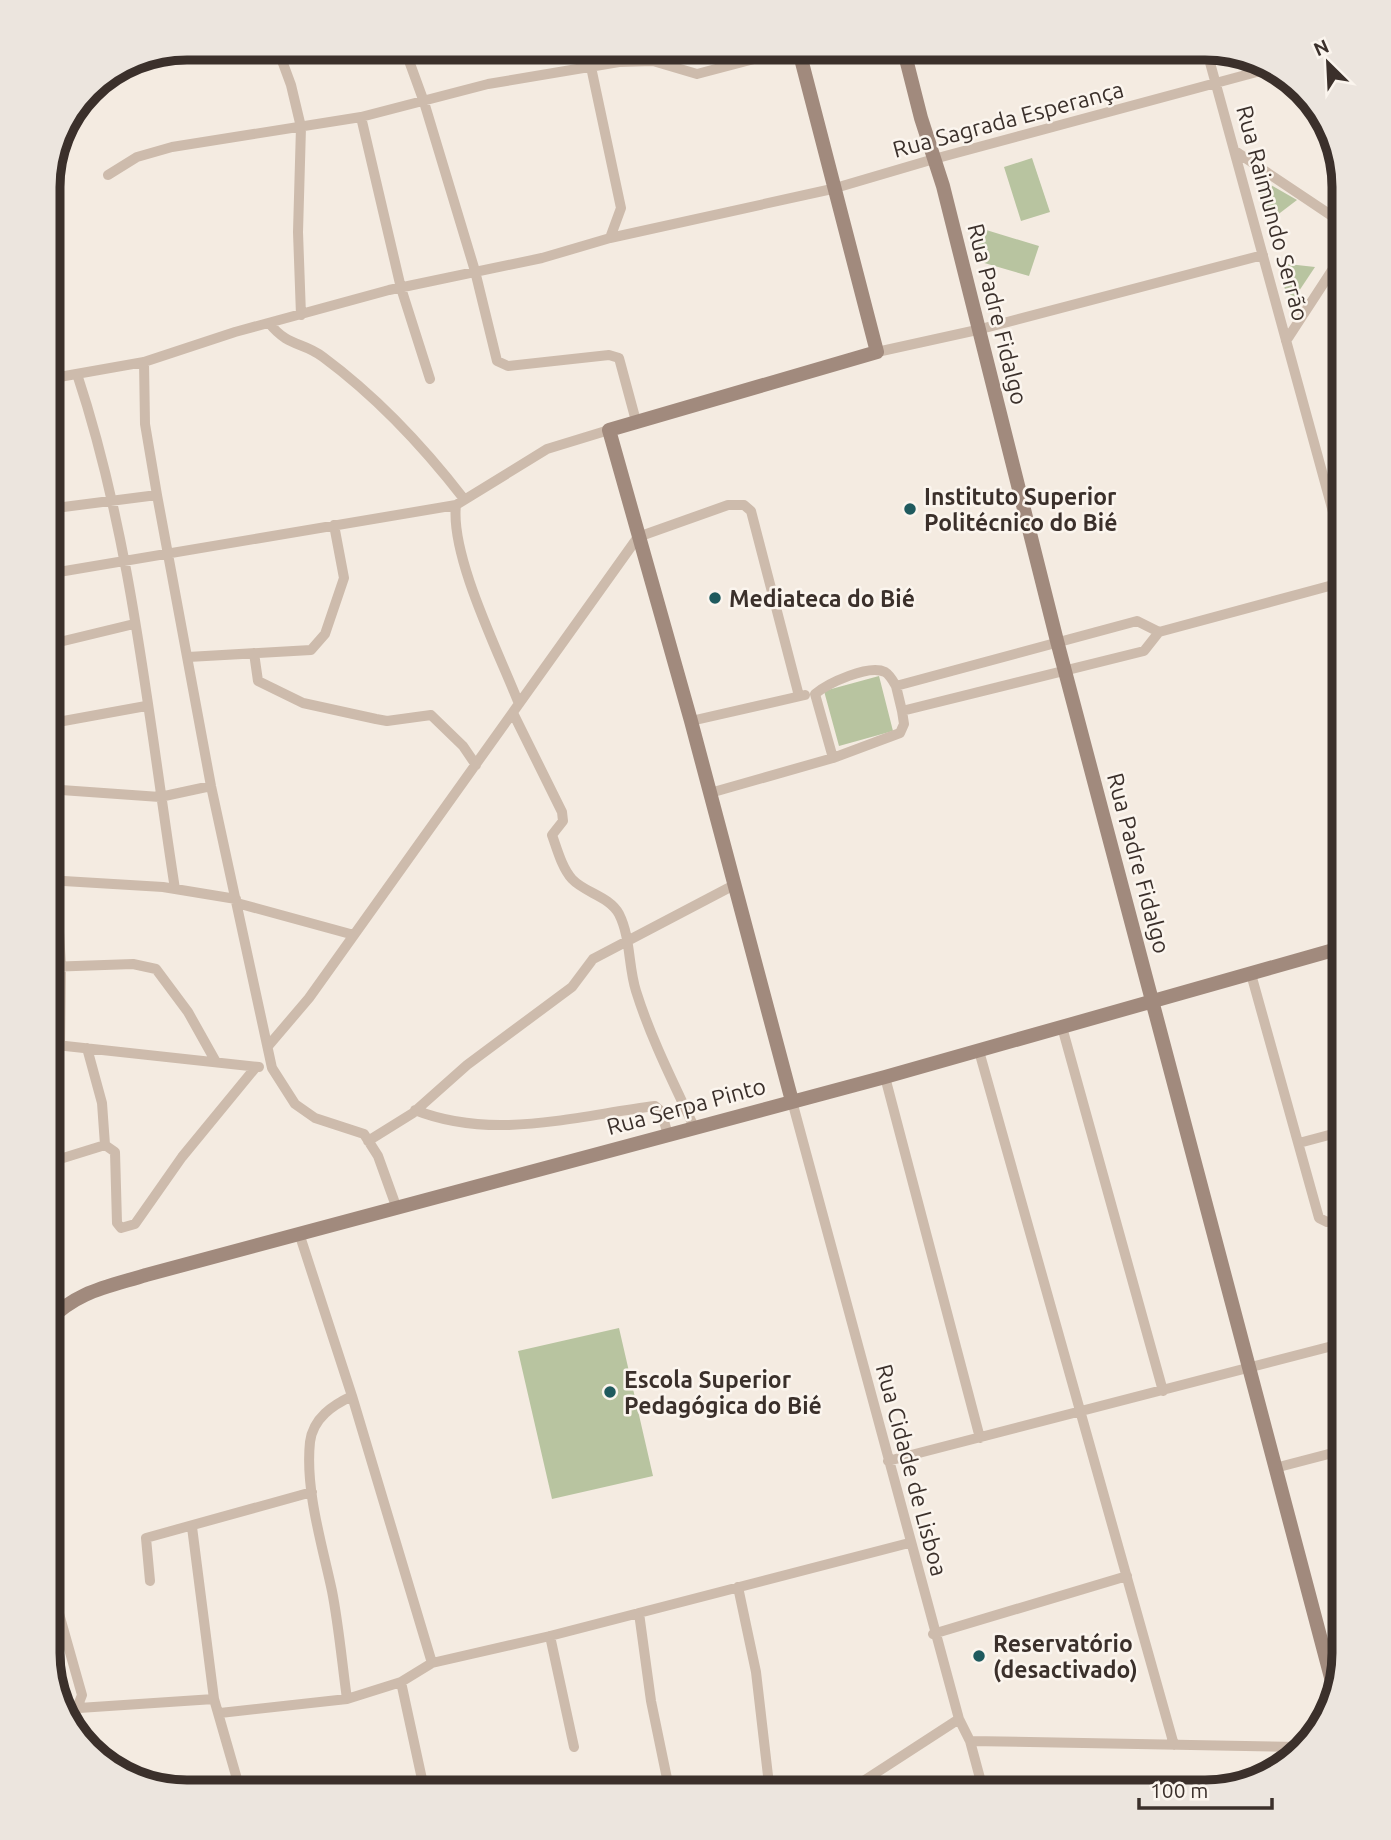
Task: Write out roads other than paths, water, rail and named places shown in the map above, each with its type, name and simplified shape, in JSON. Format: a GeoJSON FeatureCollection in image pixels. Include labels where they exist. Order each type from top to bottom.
{"type":"FeatureCollection","features":[{"type":"Feature","properties":{"kind":"street"},"geometry":{"type":"LineString","coordinates":[[282,60],[301,127],[298,232],[301,315]]}},
{"type":"Feature","properties":{"kind":"street"},"geometry":{"type":"LineString","coordinates":[[409,60],[475,271],[493,350],[501,365],[609,355],[619,358],[636,421]]}},
{"type":"Feature","properties":{"kind":"street"},"geometry":{"type":"LineString","coordinates":[[108,175],[137,157],[172,147],[361,117],[488,84],[591,67],[653,61],[697,74],[749,60]]}},
{"type":"Feature","properties":{"kind":"street"},"geometry":{"type":"LineString","coordinates":[[801,60],[832,189],[877,352]]}},
{"type":"Feature","properties":{"kind":"street","name":"Rua Padre Fidalgo"},"geometry":{"type":"LineString","coordinates":[[907,60],[943,186],[1057,641],[1330,1672]]}},
{"type":"Feature","properties":{"kind":"street","name":"Rua Raimundo Serrão"},"geometry":{"type":"LineString","coordinates":[[1209,60],[1332,508]]}},
{"type":"Feature","properties":{"kind":"street"},"geometry":{"type":"LineString","coordinates":[[591,67],[621,208],[610,239]]}},
{"type":"Feature","properties":{"kind":"street","name":"Rua Sagrada Esperança"},"geometry":{"type":"LineString","coordinates":[[60,377],[144,362],[269,323],[401,288],[542,258],[610,239],[832,189],[1258,72]]}},
{"type":"Feature","properties":{"kind":"street"},"geometry":{"type":"LineString","coordinates":[[361,117],[401,288],[430,379]]}},
{"type":"Feature","properties":{"kind":"street"},"geometry":{"type":"LineString","coordinates":[[1235,151],[1332,211]]}},
{"type":"Feature","properties":{"kind":"street"},"geometry":{"type":"LineString","coordinates":[[60,572],[460,502],[547,449],[636,421],[877,352],[977,330],[1263,255]]}},
{"type":"Feature","properties":{"kind":"street"},"geometry":{"type":"LineString","coordinates":[[1286,341],[1332,270]]}},
{"type":"Feature","properties":{"kind":"street"},"geometry":{"type":"LineString","coordinates":[[269,323],[285,341],[321,355],[383,406],[436,463],[460,502],[457,537],[464,562],[516,709],[562,812],[563,821],[552,835],[566,870],[573,879],[614,907],[628,939],[637,995],[661,1056],[695,1129]]}},
{"type":"Feature","properties":{"kind":"street"},"geometry":{"type":"LineString","coordinates":[[144,362],[145,424],[157,495],[211,786],[272,1068],[295,1104],[315,1118],[364,1134],[378,1156],[396,1206]]}},
{"type":"Feature","properties":{"kind":"street"},"geometry":{"type":"LineString","coordinates":[[77,374],[114,500],[175,889]]}},
{"type":"Feature","properties":{"kind":"street"},"geometry":{"type":"LineString","coordinates":[[609,430],[736,884],[792,1101]]}},
{"type":"Feature","properties":{"kind":"street"},"geometry":{"type":"LineString","coordinates":[[60,507],[157,495]]}},
{"type":"Feature","properties":{"kind":"street"},"geometry":{"type":"LineString","coordinates":[[269,1045],[354,935],[638,537],[728,505],[744,505],[751,511],[799,696]]}},
{"type":"Feature","properties":{"kind":"street"},"geometry":{"type":"LineString","coordinates":[[188,657],[308,651],[325,634],[344,578],[334,525]]}},
{"type":"Feature","properties":{"kind":"street"},"geometry":{"type":"LineString","coordinates":[[902,711],[1144,651],[1159,632],[1332,585]]}},
{"type":"Feature","properties":{"kind":"street"},"geometry":{"type":"LineString","coordinates":[[896,686],[1137,621],[1159,632]]}},
{"type":"Feature","properties":{"kind":"street"},"geometry":{"type":"LineString","coordinates":[[60,642],[134,624]]}},
{"type":"Feature","properties":{"kind":"street"},"geometry":{"type":"LineString","coordinates":[[254,653],[258,681],[303,704],[387,721],[431,715],[463,746],[476,765]]}},
{"type":"Feature","properties":{"kind":"street"},"geometry":{"type":"LineString","coordinates":[[691,720],[815,694],[836,680],[877,670],[887,673],[896,686],[904,724],[900,733],[833,758],[710,793]]}},
{"type":"Feature","properties":{"kind":"street"},"geometry":{"type":"LineString","coordinates":[[815,694],[833,758]]}},
{"type":"Feature","properties":{"kind":"street"},"geometry":{"type":"LineString","coordinates":[[60,723],[146,706]]}},
{"type":"Feature","properties":{"kind":"street"},"geometry":{"type":"LineString","coordinates":[[60,790],[160,797],[211,786]]}},
{"type":"Feature","properties":{"kind":"street"},"geometry":{"type":"LineString","coordinates":[[60,881],[175,889],[237,901],[354,935]]}},
{"type":"Feature","properties":{"kind":"street"},"geometry":{"type":"LineString","coordinates":[[369,1141],[415,1110],[467,1065],[572,987],[593,958],[736,884]]}},
{"type":"Feature","properties":{"kind":"street","name":"Rua Serpa Pinto"},"geometry":{"type":"LineString","coordinates":[[60,1309],[81,1294],[396,1206],[885,1077],[1332,950]]}},
{"type":"Feature","properties":{"kind":"street"},"geometry":{"type":"LineString","coordinates":[[60,956],[60,1045],[272,1068]]}},
{"type":"Feature","properties":{"kind":"street"},"geometry":{"type":"LineString","coordinates":[[61,966],[133,964],[156,969],[188,1012],[216,1062]]}},
{"type":"Feature","properties":{"kind":"street"},"geometry":{"type":"LineString","coordinates":[[1251,974],[1319,1218],[1327,1222],[1332,1221]]}},
{"type":"Feature","properties":{"kind":"street"},"geometry":{"type":"LineString","coordinates":[[1062,1027],[1163,1391]]}},
{"type":"Feature","properties":{"kind":"street"},"geometry":{"type":"LineString","coordinates":[[87,1048],[102,1103],[105,1145]]}},
{"type":"Feature","properties":{"kind":"street"},"geometry":{"type":"LineString","coordinates":[[979,1051],[1174,1745]]}},
{"type":"Feature","properties":{"kind":"street"},"geometry":{"type":"LineString","coordinates":[[60,1159],[105,1145],[116,1152],[117,1223],[121,1228],[135,1224],[182,1157],[256,1067]]}},
{"type":"Feature","properties":{"kind":"street"},"geometry":{"type":"LineString","coordinates":[[885,1077],[980,1438]]}},
{"type":"Feature","properties":{"kind":"street","name":"Rua Cidade de Lisboa"},"geometry":{"type":"LineString","coordinates":[[792,1101],[933,1634],[980,1780]]}},
{"type":"Feature","properties":{"kind":"street"},"geometry":{"type":"LineString","coordinates":[[415,1110],[444,1122],[503,1127],[655,1106],[661,1111],[668,1135]]}},
{"type":"Feature","properties":{"kind":"street"},"geometry":{"type":"LineString","coordinates":[[1299,1143],[1332,1134]]}},
{"type":"Feature","properties":{"kind":"street"},"geometry":{"type":"LineString","coordinates":[[299,1233],[352,1396],[432,1663]]}},
{"type":"Feature","properties":{"kind":"street"},"geometry":{"type":"LineString","coordinates":[[888,1461],[1250,1369],[1332,1345]]}},
{"type":"Feature","properties":{"kind":"street"},"geometry":{"type":"LineString","coordinates":[[347,1699],[334,1604],[312,1492],[310,1441],[316,1425],[327,1410],[352,1396]]}},
{"type":"Feature","properties":{"kind":"street"},"geometry":{"type":"LineString","coordinates":[[1275,1468],[1332,1453]]}},
{"type":"Feature","properties":{"kind":"street"},"geometry":{"type":"LineString","coordinates":[[150,1581],[146,1538],[312,1492]]}},
{"type":"Feature","properties":{"kind":"street"},"geometry":{"type":"LineString","coordinates":[[192,1527],[214,1699],[237,1780]]}},
{"type":"Feature","properties":{"kind":"street"},"geometry":{"type":"LineString","coordinates":[[219,1713],[347,1699],[401,1682],[432,1663],[550,1636],[909,1543]]}},
{"type":"Feature","properties":{"kind":"street"},"geometry":{"type":"LineString","coordinates":[[933,1634],[1127,1576]]}},
{"type":"Feature","properties":{"kind":"street"},"geometry":{"type":"LineString","coordinates":[[738,1587],[756,1672],[768,1780]]}},
{"type":"Feature","properties":{"kind":"street"},"geometry":{"type":"LineString","coordinates":[[639,1612],[651,1701],[667,1780]]}},
{"type":"Feature","properties":{"kind":"street"},"geometry":{"type":"LineString","coordinates":[[60,1617],[82,1695],[75,1713]]}},
{"type":"Feature","properties":{"kind":"street"},"geometry":{"type":"LineString","coordinates":[[550,1636],[574,1747]]}},
{"type":"Feature","properties":{"kind":"street"},"geometry":{"type":"LineString","coordinates":[[401,1682],[422,1780]]}},
{"type":"Feature","properties":{"kind":"street"},"geometry":{"type":"LineString","coordinates":[[72,1708],[214,1699]]}},
{"type":"Feature","properties":{"kind":"street"},"geometry":{"type":"LineString","coordinates":[[863,1780],[959,1719]]}},
{"type":"Feature","properties":{"kind":"street"},"geometry":{"type":"LineString","coordinates":[[970,1741],[1290,1747]]}},
{"type":"Feature","properties":{"kind":"place","name":"Instituto Superior Politécnico do Bié"},"geometry":{"type":"Point","coordinates":[910,509]}},
{"type":"Feature","properties":{"kind":"place","name":"Mediateca do Bié"},"geometry":{"type":"Point","coordinates":[715,598]}},
{"type":"Feature","properties":{"kind":"place","name":"Escola Superior Pedagógica do Bié"},"geometry":{"type":"Point","coordinates":[610,1392]}},
{"type":"Feature","properties":{"kind":"place","name":"Reservatório (desactivado)"},"geometry":{"type":"Point","coordinates":[979,1656]}}]}
